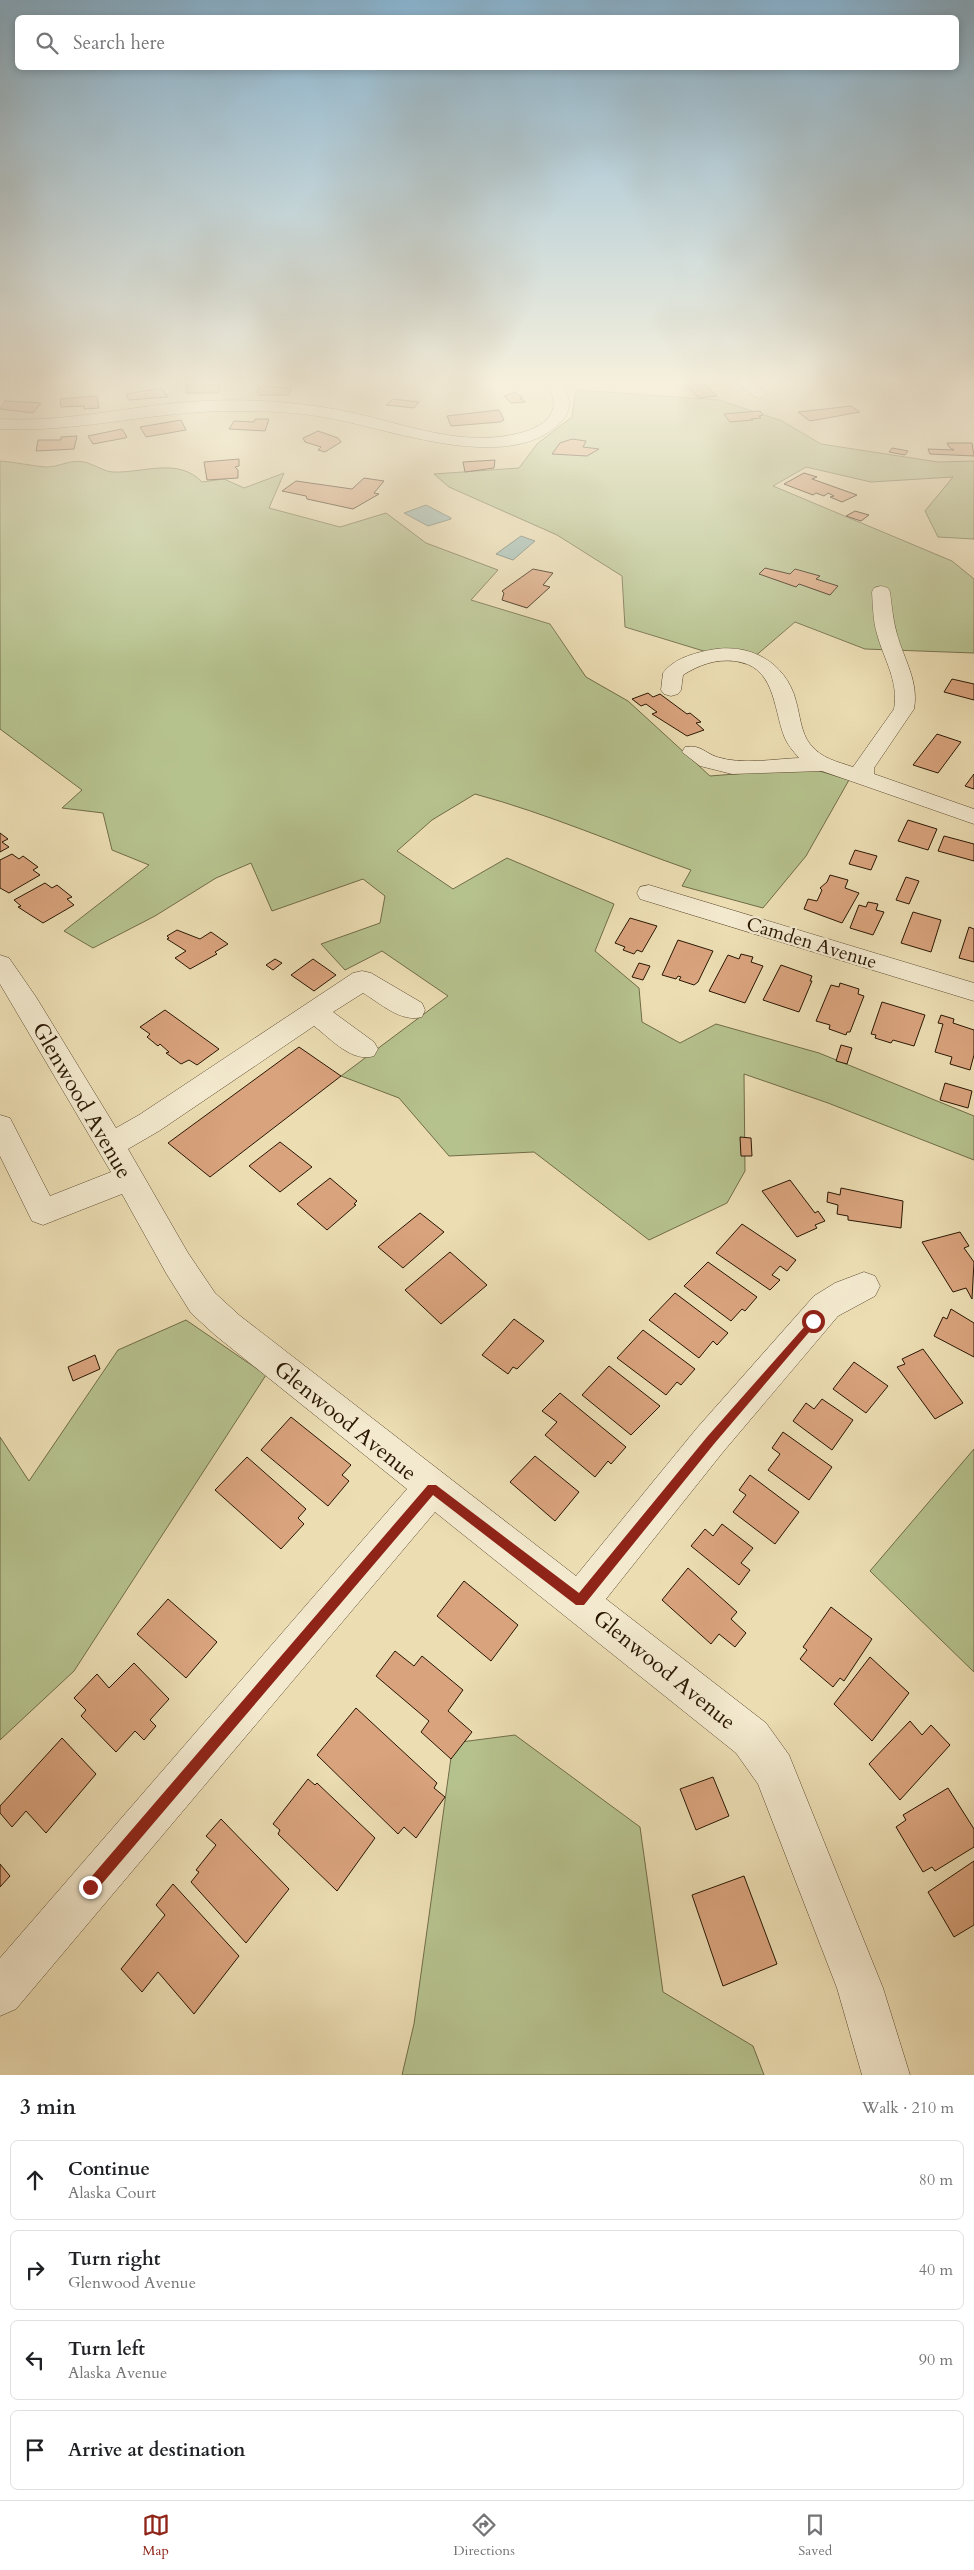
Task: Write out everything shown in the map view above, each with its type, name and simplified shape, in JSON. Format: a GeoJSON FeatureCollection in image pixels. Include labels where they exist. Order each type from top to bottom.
{"type":"FeatureCollection","features":[{"type":"Feature","properties":{"kind":"street"},"geometry":{"type":"LineString","coordinates":[[863,776],[863,768],[904,709],[907,699],[906,689],[895,653],[887,635],[881,592]]}},
{"type":"Feature","properties":{"kind":"street"},"geometry":{"type":"LineString","coordinates":[[671,690],[673,673],[684,664],[700,656],[717,654],[751,659],[776,678],[798,742],[815,763]]}},
{"type":"Feature","properties":{"kind":"street"},"geometry":{"type":"LineString","coordinates":[[692,752],[708,761],[732,767],[815,763],[834,766],[974,817]]}},
{"type":"Feature","properties":{"kind":"street","name":"Camden Avenue"},"geometry":{"type":"LineString","coordinates":[[649,894],[974,992]]}},
{"type":"Feature","properties":{"kind":"street","name":"Glenwood Avenue"},"geometry":{"type":"LineString","coordinates":[[0,964],[27,1004],[177,1263],[203,1303],[227,1325],[432,1488],[580,1601],[751,1738],[774,1770],[860,1988],[886,2075]]}},
{"type":"Feature","properties":{"kind":"street"},"geometry":{"type":"LineString","coordinates":[[110,1145],[149,1124],[362,980],[412,1010]]}},
{"type":"Feature","properties":{"kind":"street"},"geometry":{"type":"LineString","coordinates":[[314,1012],[364,1049]]}},
{"type":"Feature","properties":{"kind":"street"},"geometry":{"type":"LineString","coordinates":[[0,1126],[43,1212],[129,1178]]}},
{"type":"Feature","properties":{"kind":"street"},"geometry":{"type":"LineString","coordinates":[[580,1601],[710,1440],[826,1306],[847,1292],[864,1286]]}},
{"type":"Feature","properties":{"kind":"street"},"geometry":{"type":"LineString","coordinates":[[0,1993],[432,1488]]}},
{"type":"Feature","properties":{"kind":"green space"},"geometry":{"type":"Polygon","coordinates":[[[0,477],[196,477],[202,482],[224,479],[244,488],[274,477],[282,477],[269,508],[340,527],[386,513],[426,543],[498,570],[471,600],[550,624],[586,677],[628,701],[710,776],[810,768],[849,780],[806,856],[763,908],[682,886],[691,870],[557,820],[475,794],[432,820],[397,851],[453,889],[507,858],[614,904],[595,951],[639,988],[642,1022],[680,1043],[716,1024],[819,1053],[974,1116],[974,1160],[828,1103],[744,1074],[745,1171],[727,1203],[649,1240],[534,1152],[449,1156],[399,1098],[341,1076],[448,996],[382,951],[345,970],[321,944],[380,923],[385,896],[363,879],[272,911],[251,863],[216,878],[155,916],[93,948],[64,931],[149,865],[112,850],[103,813],[62,808],[82,790],[0,729],[0,477]]]}},
{"type":"Feature","properties":{"kind":"green space"},"geometry":{"type":"Polygon","coordinates":[[[437,477],[789,477],[773,486],[952,561],[974,579],[974,653],[865,649],[795,622],[746,664],[625,627],[622,576],[557,535],[449,487],[437,477]]]}},
{"type":"Feature","properties":{"kind":"green space"},"geometry":{"type":"Polygon","coordinates":[[[849,477],[974,477],[974,539],[938,537],[925,511],[953,477],[871,482],[849,477]]]}},
{"type":"Feature","properties":{"kind":"green space"},"geometry":{"type":"Polygon","coordinates":[[[186,1320],[266,1375],[74,1671],[0,1740],[0,1437],[29,1481],[118,1350],[186,1320]]]}},
{"type":"Feature","properties":{"kind":"green space"},"geometry":{"type":"Polygon","coordinates":[[[974,1449],[974,1672],[870,1571],[974,1449]]]}},
{"type":"Feature","properties":{"kind":"green space"},"geometry":{"type":"Polygon","coordinates":[[[515,1735],[640,1827],[663,1992],[753,2046],[764,2075],[402,2075],[414,2024],[453,1743],[515,1735]]]}},
{"type":"Feature","properties":{"kind":"water"},"geometry":{"type":"Polygon","coordinates":[[[426,505],[451,519],[428,526],[404,513],[426,505]]]}},
{"type":"Feature","properties":{"kind":"water"},"geometry":{"type":"Polygon","coordinates":[[[521,536],[535,541],[513,560],[496,554],[521,536]]]}},
{"type":"Feature","properties":{"kind":"building"},"geometry":{"type":"Polygon","coordinates":[[[206,477],[238,477],[238,478],[207,480],[206,477]]]}},
{"type":"Feature","properties":{"kind":"building"},"geometry":{"type":"Polygon","coordinates":[[[797,477],[816,477],[812,479],[857,495],[842,502],[830,497],[834,496],[828,493],[824,496],[816,493],[813,495],[784,484],[797,477]]]}},
{"type":"Feature","properties":{"kind":"building"},"geometry":{"type":"Polygon","coordinates":[[[364,478],[384,481],[374,493],[379,494],[353,509],[307,499],[306,496],[282,491],[296,481],[352,489],[364,478]]]}},
{"type":"Feature","properties":{"kind":"building"},"geometry":{"type":"Polygon","coordinates":[[[855,511],[869,515],[861,521],[846,516],[855,511]]]}},
{"type":"Feature","properties":{"kind":"building"},"geometry":{"type":"Polygon","coordinates":[[[765,568],[790,574],[795,569],[820,576],[816,579],[838,586],[830,595],[799,584],[796,587],[759,574],[765,568]]]}},
{"type":"Feature","properties":{"kind":"building"},"geometry":{"type":"Polygon","coordinates":[[[533,569],[553,573],[543,585],[550,587],[527,608],[502,600],[504,593],[502,591],[533,569]]]}},
{"type":"Feature","properties":{"kind":"building"},"geometry":{"type":"Polygon","coordinates":[[[952,679],[974,684],[974,700],[944,692],[952,679]]]}},
{"type":"Feature","properties":{"kind":"building"},"geometry":{"type":"Polygon","coordinates":[[[648,693],[653,697],[660,694],[687,714],[690,713],[701,722],[696,723],[704,730],[687,736],[652,714],[657,712],[646,704],[641,706],[632,699],[648,693]]]}},
{"type":"Feature","properties":{"kind":"building"},"geometry":{"type":"Polygon","coordinates":[[[937,734],[961,742],[938,773],[913,765],[937,734]]]}},
{"type":"Feature","properties":{"kind":"building"},"geometry":{"type":"Polygon","coordinates":[[[974,774],[974,789],[965,786],[974,774]]]}},
{"type":"Feature","properties":{"kind":"building"},"geometry":{"type":"Polygon","coordinates":[[[908,820],[937,829],[928,850],[898,841],[908,820]]]}},
{"type":"Feature","properties":{"kind":"building"},"geometry":{"type":"Polygon","coordinates":[[[0,833],[8,839],[2,842],[9,847],[0,852],[0,833]]]}},
{"type":"Feature","properties":{"kind":"building"},"geometry":{"type":"Polygon","coordinates":[[[944,836],[974,844],[974,861],[938,851],[944,836]]]}},
{"type":"Feature","properties":{"kind":"building"},"geometry":{"type":"Polygon","coordinates":[[[855,850],[877,856],[871,870],[849,864],[855,850]]]}},
{"type":"Feature","properties":{"kind":"building"},"geometry":{"type":"Polygon","coordinates":[[[12,854],[19,859],[23,856],[38,867],[33,870],[40,875],[9,893],[0,888],[0,860],[12,854]]]}},
{"type":"Feature","properties":{"kind":"building"},"geometry":{"type":"Polygon","coordinates":[[[830,875],[848,880],[845,888],[859,893],[842,923],[804,909],[808,899],[817,901],[822,890],[820,888],[827,882],[830,875]]]}},
{"type":"Feature","properties":{"kind":"building"},"geometry":{"type":"Polygon","coordinates":[[[906,877],[919,881],[909,904],[896,900],[906,877]]]}},
{"type":"Feature","properties":{"kind":"building"},"geometry":{"type":"Polygon","coordinates":[[[45,883],[52,888],[57,885],[72,897],[67,899],[74,905],[43,923],[18,907],[21,906],[14,900],[45,883]]]}},
{"type":"Feature","properties":{"kind":"building"},"geometry":{"type":"Polygon","coordinates":[[[868,902],[878,904],[876,910],[884,912],[873,935],[850,928],[859,905],[866,907],[868,902]]]}},
{"type":"Feature","properties":{"kind":"building"},"geometry":{"type":"Polygon","coordinates":[[[913,912],[941,920],[931,952],[901,943],[913,912]]]}},
{"type":"Feature","properties":{"kind":"building"},"geometry":{"type":"Polygon","coordinates":[[[630,918],[657,926],[642,952],[637,950],[634,954],[623,950],[625,947],[615,943],[630,918]]]}},
{"type":"Feature","properties":{"kind":"building"},"geometry":{"type":"Polygon","coordinates":[[[969,927],[974,929],[974,962],[959,958],[969,927]]]}},
{"type":"Feature","properties":{"kind":"building"},"geometry":{"type":"Polygon","coordinates":[[[177,930],[200,939],[211,932],[228,944],[215,952],[217,954],[190,969],[175,958],[186,951],[167,939],[169,938],[167,936],[177,930]]]}},
{"type":"Feature","properties":{"kind":"building"},"geometry":{"type":"Polygon","coordinates":[[[678,940],[713,951],[698,982],[694,985],[679,980],[681,977],[678,976],[676,979],[662,975],[678,940]]]}},
{"type":"Feature","properties":{"kind":"building"},"geometry":{"type":"Polygon","coordinates":[[[741,954],[753,957],[751,962],[763,966],[745,1003],[709,991],[728,955],[739,959],[741,954]]]}},
{"type":"Feature","properties":{"kind":"building"},"geometry":{"type":"Polygon","coordinates":[[[275,959],[282,963],[273,970],[266,965],[275,959]]]}},
{"type":"Feature","properties":{"kind":"building"},"geometry":{"type":"Polygon","coordinates":[[[313,959],[336,975],[314,991],[291,975],[313,959]]]}},
{"type":"Feature","properties":{"kind":"building"},"geometry":{"type":"Polygon","coordinates":[[[639,963],[650,966],[643,980],[632,977],[639,963]]]}},
{"type":"Feature","properties":{"kind":"building"},"geometry":{"type":"Polygon","coordinates":[[[781,965],[812,976],[810,981],[812,981],[799,1012],[763,1000],[781,965]]]}},
{"type":"Feature","properties":{"kind":"building"},"geometry":{"type":"Polygon","coordinates":[[[840,983],[859,989],[858,994],[864,996],[850,1032],[847,1032],[846,1035],[829,1029],[830,1025],[816,1021],[831,985],[839,987],[840,983]]]}},
{"type":"Feature","properties":{"kind":"building"},"geometry":{"type":"Polygon","coordinates":[[[882,1002],[925,1015],[914,1046],[893,1040],[891,1043],[875,1038],[876,1035],[871,1034],[882,1002]]]}},
{"type":"Feature","properties":{"kind":"building"},"geometry":{"type":"Polygon","coordinates":[[[165,1010],[219,1049],[197,1065],[189,1060],[181,1064],[166,1053],[169,1052],[160,1044],[158,1046],[147,1037],[150,1034],[140,1027],[165,1010]]]}},
{"type":"Feature","properties":{"kind":"building"},"geometry":{"type":"Polygon","coordinates":[[[941,1015],[954,1019],[953,1023],[974,1030],[974,1055],[970,1070],[950,1064],[952,1057],[935,1052],[943,1024],[938,1023],[941,1015]]]}},
{"type":"Feature","properties":{"kind":"building"},"geometry":{"type":"Polygon","coordinates":[[[841,1045],[852,1048],[847,1064],[836,1061],[841,1045]]]}},
{"type":"Feature","properties":{"kind":"building"},"geometry":{"type":"Polygon","coordinates":[[[299,1047],[341,1076],[210,1177],[168,1143],[299,1047]]]}},
{"type":"Feature","properties":{"kind":"building"},"geometry":{"type":"Polygon","coordinates":[[[945,1083],[972,1091],[968,1108],[940,1100],[945,1083]]]}},
{"type":"Feature","properties":{"kind":"building"},"geometry":{"type":"Polygon","coordinates":[[[740,1137],[751,1138],[752,1156],[741,1156],[740,1137]]]}},
{"type":"Feature","properties":{"kind":"building"},"geometry":{"type":"Polygon","coordinates":[[[280,1142],[312,1167],[280,1192],[249,1166],[280,1142]]]}},
{"type":"Feature","properties":{"kind":"building"},"geometry":{"type":"Polygon","coordinates":[[[330,1178],[357,1201],[354,1204],[356,1205],[327,1230],[297,1204],[330,1178]]]}},
{"type":"Feature","properties":{"kind":"building"},"geometry":{"type":"Polygon","coordinates":[[[790,1180],[815,1213],[818,1211],[825,1221],[815,1225],[817,1228],[797,1237],[762,1191],[790,1180]]]}},
{"type":"Feature","properties":{"kind":"building"},"geometry":{"type":"Polygon","coordinates":[[[841,1188],[903,1201],[901,1228],[848,1220],[848,1216],[837,1214],[838,1205],[827,1202],[828,1192],[840,1195],[841,1188]]]}},
{"type":"Feature","properties":{"kind":"building"},"geometry":{"type":"Polygon","coordinates":[[[420,1213],[444,1232],[403,1268],[378,1247],[420,1213]]]}},
{"type":"Feature","properties":{"kind":"building"},"geometry":{"type":"Polygon","coordinates":[[[742,1224],[796,1260],[787,1271],[780,1266],[772,1275],[780,1280],[770,1290],[716,1253],[742,1224]]]}},
{"type":"Feature","properties":{"kind":"building"},"geometry":{"type":"Polygon","coordinates":[[[960,1232],[969,1246],[964,1248],[974,1262],[972,1299],[966,1288],[953,1292],[922,1242],[960,1232]]]}},
{"type":"Feature","properties":{"kind":"building"},"geometry":{"type":"Polygon","coordinates":[[[450,1252],[487,1285],[441,1324],[405,1290],[450,1252]]]}},
{"type":"Feature","properties":{"kind":"building"},"geometry":{"type":"Polygon","coordinates":[[[708,1262],[757,1297],[745,1311],[742,1309],[731,1321],[684,1286],[708,1262]]]}},
{"type":"Feature","properties":{"kind":"building"},"geometry":{"type":"Polygon","coordinates":[[[675,1293],[728,1333],[717,1345],[713,1341],[699,1358],[649,1320],[675,1293]]]}},
{"type":"Feature","properties":{"kind":"building"},"geometry":{"type":"Polygon","coordinates":[[[951,1309],[974,1323],[974,1357],[934,1336],[943,1317],[947,1319],[951,1309]]]}},
{"type":"Feature","properties":{"kind":"building"},"geometry":{"type":"Polygon","coordinates":[[[514,1319],[544,1341],[517,1369],[513,1367],[508,1374],[482,1355],[514,1319]]]}},
{"type":"Feature","properties":{"kind":"building"},"geometry":{"type":"Polygon","coordinates":[[[643,1330],[695,1369],[681,1385],[677,1382],[666,1395],[617,1358],[643,1330]]]}},
{"type":"Feature","properties":{"kind":"building"},"geometry":{"type":"Polygon","coordinates":[[[923,1349],[963,1403],[935,1419],[897,1367],[905,1364],[902,1359],[923,1349]]]}},
{"type":"Feature","properties":{"kind":"building"},"geometry":{"type":"Polygon","coordinates":[[[95,1355],[100,1369],[73,1381],[68,1367],[95,1355]]]}},
{"type":"Feature","properties":{"kind":"building"},"geometry":{"type":"Polygon","coordinates":[[[854,1362],[888,1386],[866,1413],[833,1389],[854,1362]]]}},
{"type":"Feature","properties":{"kind":"building"},"geometry":{"type":"Polygon","coordinates":[[[609,1366],[660,1406],[631,1435],[582,1395],[609,1366]]]}},
{"type":"Feature","properties":{"kind":"building"},"geometry":{"type":"Polygon","coordinates":[[[560,1393],[626,1447],[611,1464],[608,1461],[595,1477],[545,1435],[557,1422],[542,1411],[560,1393]]]}},
{"type":"Feature","properties":{"kind":"building"},"geometry":{"type":"Polygon","coordinates":[[[822,1399],[853,1420],[832,1450],[793,1421],[806,1403],[814,1409],[822,1399]]]}},
{"type":"Feature","properties":{"kind":"building"},"geometry":{"type":"Polygon","coordinates":[[[291,1417],[351,1465],[342,1475],[349,1481],[328,1506],[261,1450],[291,1417]]]}},
{"type":"Feature","properties":{"kind":"building"},"geometry":{"type":"Polygon","coordinates":[[[783,1432],[832,1467],[809,1500],[768,1470],[780,1454],[772,1448],[783,1432]]]}},
{"type":"Feature","properties":{"kind":"building"},"geometry":{"type":"Polygon","coordinates":[[[535,1456],[579,1492],[555,1521],[510,1482],[535,1456]]]}},
{"type":"Feature","properties":{"kind":"building"},"geometry":{"type":"Polygon","coordinates":[[[247,1457],[306,1509],[298,1518],[304,1524],[281,1549],[215,1490],[247,1457]]]}},
{"type":"Feature","properties":{"kind":"building"},"geometry":{"type":"Polygon","coordinates":[[[750,1475],[799,1512],[775,1544],[733,1512],[746,1495],[739,1490],[750,1475]]]}},
{"type":"Feature","properties":{"kind":"building"},"geometry":{"type":"Polygon","coordinates":[[[722,1524],[753,1548],[741,1563],[750,1570],[739,1585],[691,1546],[705,1529],[713,1536],[722,1524]]]}},
{"type":"Feature","properties":{"kind":"building"},"geometry":{"type":"Polygon","coordinates":[[[688,1568],[737,1612],[731,1619],[746,1633],[735,1647],[719,1634],[711,1644],[662,1600],[688,1568]]]}},
{"type":"Feature","properties":{"kind":"building"},"geometry":{"type":"Polygon","coordinates":[[[464,1581],[518,1625],[491,1661],[437,1616],[464,1581]]]}},
{"type":"Feature","properties":{"kind":"building"},"geometry":{"type":"Polygon","coordinates":[[[168,1599],[217,1642],[186,1678],[137,1634],[168,1599]]]}},
{"type":"Feature","properties":{"kind":"building"},"geometry":{"type":"Polygon","coordinates":[[[831,1607],[872,1639],[844,1681],[840,1678],[833,1687],[800,1659],[807,1650],[803,1647],[831,1607]]]}},
{"type":"Feature","properties":{"kind":"building"},"geometry":{"type":"Polygon","coordinates":[[[395,1651],[414,1666],[422,1656],[463,1690],[448,1711],[472,1732],[451,1759],[421,1732],[429,1721],[376,1676],[395,1651]]]}},
{"type":"Feature","properties":{"kind":"building"},"geometry":{"type":"Polygon","coordinates":[[[870,1657],[909,1693],[872,1741],[834,1704],[870,1657]]]}},
{"type":"Feature","properties":{"kind":"building"},"geometry":{"type":"Polygon","coordinates":[[[134,1663],[169,1699],[150,1720],[156,1726],[144,1740],[135,1731],[116,1752],[81,1716],[86,1710],[74,1698],[97,1674],[109,1688],[134,1663]]]}},
{"type":"Feature","properties":{"kind":"building"},"geometry":{"type":"Polygon","coordinates":[[[356,1708],[437,1783],[434,1788],[445,1797],[416,1838],[404,1827],[398,1834],[317,1755],[356,1708]]]}},
{"type":"Feature","properties":{"kind":"building"},"geometry":{"type":"Polygon","coordinates":[[[910,1721],[922,1735],[931,1725],[950,1745],[900,1800],[869,1764],[910,1721]]]}},
{"type":"Feature","properties":{"kind":"building"},"geometry":{"type":"Polygon","coordinates":[[[62,1738],[96,1774],[46,1833],[26,1811],[12,1827],[0,1813],[0,1806],[62,1738]]]}},
{"type":"Feature","properties":{"kind":"building"},"geometry":{"type":"Polygon","coordinates":[[[713,1777],[729,1816],[696,1830],[680,1789],[713,1777]]]}},
{"type":"Feature","properties":{"kind":"building"},"geometry":{"type":"Polygon","coordinates":[[[308,1779],[315,1785],[317,1783],[375,1838],[337,1891],[278,1834],[280,1830],[273,1824],[308,1779]]]}},
{"type":"Feature","properties":{"kind":"building"},"geometry":{"type":"Polygon","coordinates":[[[948,1788],[974,1829],[974,1847],[935,1871],[932,1867],[923,1872],[896,1827],[906,1820],[903,1815],[948,1788]]]}},
{"type":"Feature","properties":{"kind":"building"},"geometry":{"type":"Polygon","coordinates":[[[221,1819],[289,1889],[246,1943],[191,1882],[199,1872],[196,1870],[216,1845],[206,1836],[221,1819]]]}},
{"type":"Feature","properties":{"kind":"building"},"geometry":{"type":"Polygon","coordinates":[[[974,1861],[974,1925],[954,1937],[928,1892],[974,1861]]]}},
{"type":"Feature","properties":{"kind":"building"},"geometry":{"type":"Polygon","coordinates":[[[0,1864],[10,1876],[0,1887],[0,1864]]]}},
{"type":"Feature","properties":{"kind":"building"},"geometry":{"type":"Polygon","coordinates":[[[744,1876],[777,1964],[723,1986],[692,1895],[744,1876]]]}},
{"type":"Feature","properties":{"kind":"building"},"geometry":{"type":"Polygon","coordinates":[[[173,1884],[239,1956],[194,2014],[158,1972],[142,1992],[121,1969],[165,1915],[156,1905],[173,1884]]]}},
{"type":"Feature","properties":{"kind":"route"},"geometry":{"type":"LineString","coordinates":[[90,1887],[432,1488],[580,1601],[710,1440],[813,1321]]}}]}
